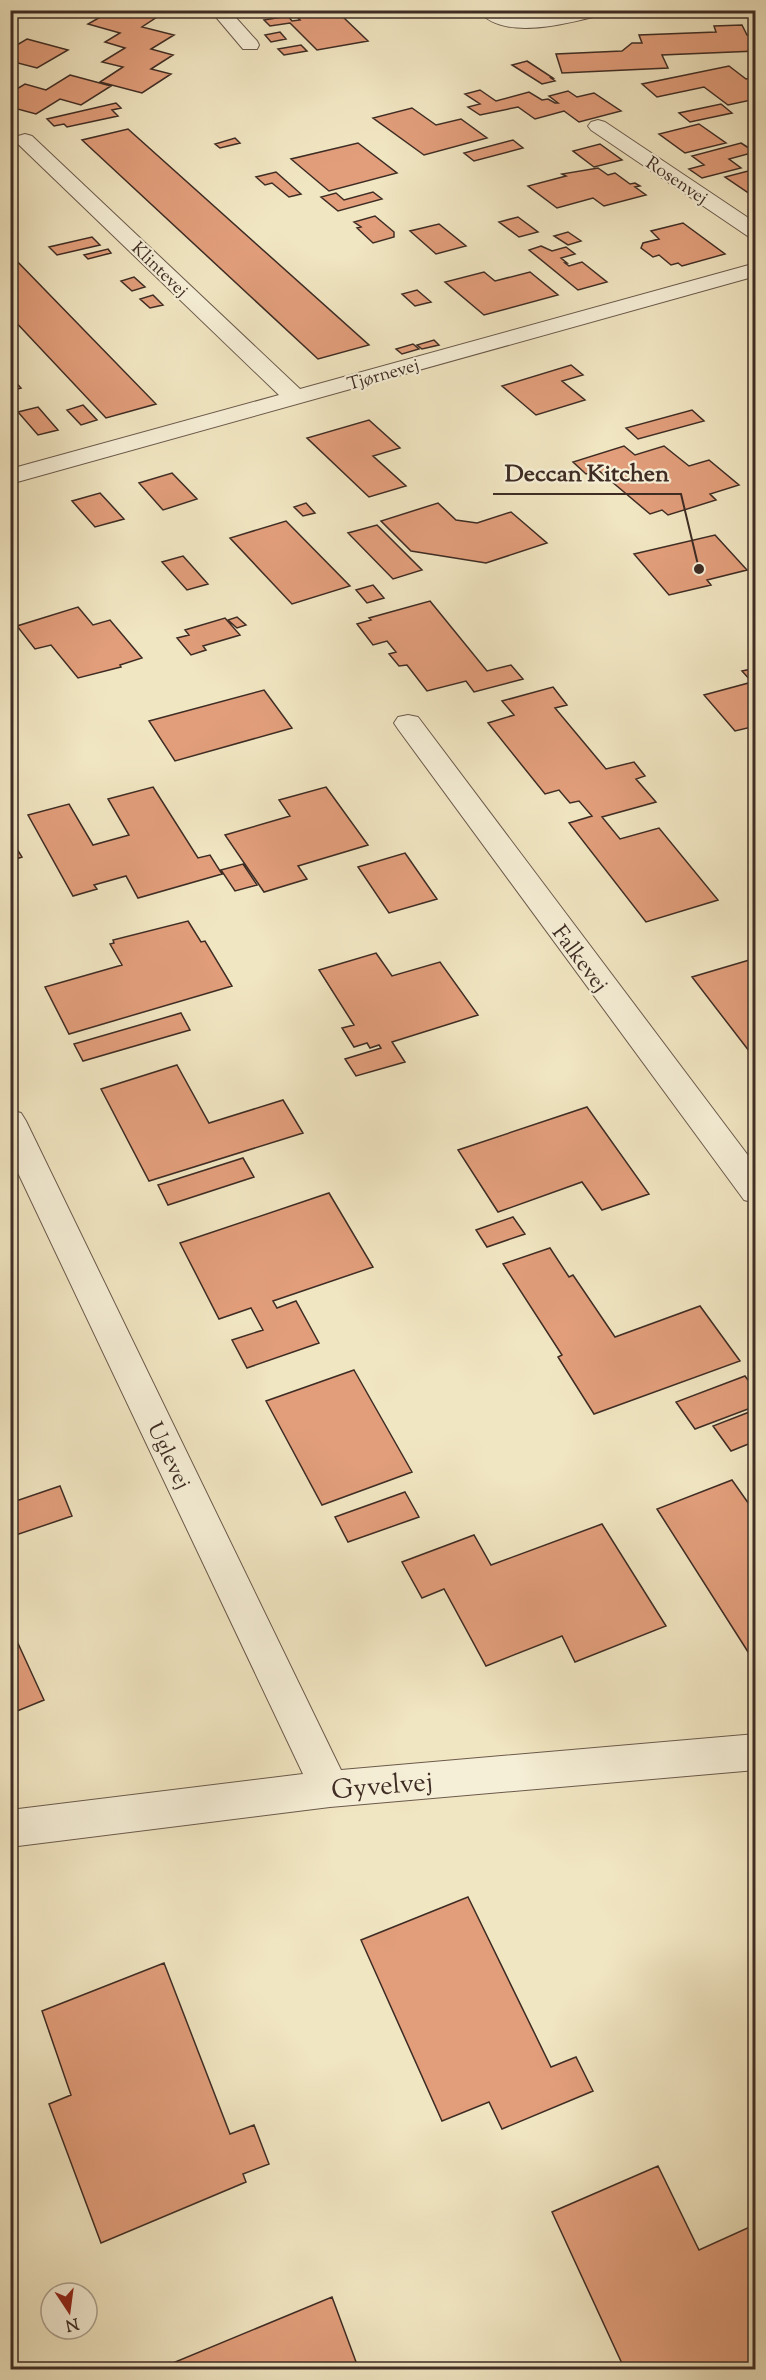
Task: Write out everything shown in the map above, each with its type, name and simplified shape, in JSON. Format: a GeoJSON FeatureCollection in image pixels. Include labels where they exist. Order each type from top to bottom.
{"type":"FeatureCollection","features":[{"type":"Feature","properties":{"kind":"street"},"geometry":{"type":"LineString","coordinates":[[219,10],[250,45]]}},
{"type":"Feature","properties":{"kind":"street"},"geometry":{"type":"LineString","coordinates":[[487,10],[509,22],[534,21],[598,10]]}},
{"type":"Feature","properties":{"kind":"street","name":"Rosenvej"},"geometry":{"type":"LineString","coordinates":[[598,126],[756,233]]}},
{"type":"Feature","properties":{"kind":"street","name":"Klintevej"},"geometry":{"type":"LineString","coordinates":[[25,140],[296,398]]}},
{"type":"Feature","properties":{"kind":"street","name":"Tjørnevej"},"geometry":{"type":"LineString","coordinates":[[10,477],[756,269]]}},
{"type":"Feature","properties":{"kind":"street","name":"Falkevej"},"geometry":{"type":"LineString","coordinates":[[408,723],[756,1191]]}},
{"type":"Feature","properties":{"kind":"street","name":"Uglevej"},"geometry":{"type":"LineString","coordinates":[[10,1121],[330,1789]]}},
{"type":"Feature","properties":{"kind":"street","name":"Gyvelvej"},"geometry":{"type":"LineString","coordinates":[[10,1829],[330,1789],[756,1752]]}},
{"type":"Feature","properties":{"kind":"building"},"geometry":{"type":"Polygon","coordinates":[[[10,10],[29,10],[14,19],[10,18],[10,10]]]}},
{"type":"Feature","properties":{"kind":"building"},"geometry":{"type":"Polygon","coordinates":[[[87,10],[131,10],[157,17],[142,27],[174,35],[151,49],[173,55],[151,69],[171,74],[142,93],[100,82],[123,67],[102,62],[125,48],[105,42],[120,33],[88,24],[104,15],[87,10]]]}},
{"type":"Feature","properties":{"kind":"building"},"geometry":{"type":"Polygon","coordinates":[[[291,10],[349,10],[352,13],[341,15],[368,41],[317,50],[290,23],[270,26],[264,20],[288,16],[292,21],[300,20],[291,10]]]}},
{"type":"Feature","properties":{"kind":"building"},"geometry":{"type":"Polygon","coordinates":[[[742,25],[747,35],[756,35],[756,51],[662,55],[668,68],[562,73],[556,54],[622,51],[632,43],[642,43],[639,35],[716,32],[714,26],[742,25]]]}},
{"type":"Feature","properties":{"kind":"building"},"geometry":{"type":"Polygon","coordinates":[[[280,32],[286,39],[271,42],[265,35],[280,32]]]}},
{"type":"Feature","properties":{"kind":"building"},"geometry":{"type":"Polygon","coordinates":[[[27,39],[68,50],[37,68],[10,61],[10,49],[27,39]]]}},
{"type":"Feature","properties":{"kind":"building"},"geometry":{"type":"Polygon","coordinates":[[[301,45],[307,51],[284,55],[278,49],[301,45]]]}},
{"type":"Feature","properties":{"kind":"building"},"geometry":{"type":"Polygon","coordinates":[[[527,61],[555,81],[542,84],[512,65],[527,61]]]}},
{"type":"Feature","properties":{"kind":"building"},"geometry":{"type":"Polygon","coordinates":[[[729,66],[746,79],[756,77],[756,99],[728,105],[704,87],[657,97],[642,84],[729,66]]]}},
{"type":"Feature","properties":{"kind":"building"},"geometry":{"type":"Polygon","coordinates":[[[70,75],[111,86],[81,105],[60,99],[36,114],[10,107],[10,93],[25,84],[46,90],[70,75]]]}},
{"type":"Feature","properties":{"kind":"building"},"geometry":{"type":"Polygon","coordinates":[[[480,90],[496,101],[529,92],[542,100],[548,99],[555,103],[558,103],[549,96],[568,91],[577,97],[594,93],[621,111],[579,122],[564,111],[535,119],[518,107],[480,115],[468,107],[480,104],[465,94],[480,90]]]}},
{"type":"Feature","properties":{"kind":"building"},"geometry":{"type":"Polygon","coordinates":[[[116,103],[121,108],[112,110],[118,116],[67,127],[64,124],[54,126],[47,119],[116,103]]]}},
{"type":"Feature","properties":{"kind":"building"},"geometry":{"type":"Polygon","coordinates":[[[721,104],[732,113],[690,122],[679,113],[721,104]]]}},
{"type":"Feature","properties":{"kind":"building"},"geometry":{"type":"Polygon","coordinates":[[[412,108],[436,125],[461,119],[487,138],[424,155],[373,118],[412,108]]]}},
{"type":"Feature","properties":{"kind":"building"},"geometry":{"type":"Polygon","coordinates":[[[699,124],[726,143],[685,153],[659,134],[699,124]]]}},
{"type":"Feature","properties":{"kind":"building"},"geometry":{"type":"Polygon","coordinates":[[[128,129],[369,345],[318,359],[82,140],[128,129]]]}},
{"type":"Feature","properties":{"kind":"building"},"geometry":{"type":"Polygon","coordinates":[[[235,138],[240,143],[220,148],[215,144],[235,138]]]}},
{"type":"Feature","properties":{"kind":"building"},"geometry":{"type":"Polygon","coordinates":[[[513,140],[523,148],[474,161],[464,153],[513,140]]]}},
{"type":"Feature","properties":{"kind":"building"},"geometry":{"type":"Polygon","coordinates":[[[358,143],[397,173],[329,191],[291,159],[358,143]]]}},
{"type":"Feature","properties":{"kind":"building"},"geometry":{"type":"Polygon","coordinates":[[[741,143],[755,152],[729,159],[741,168],[702,178],[689,169],[704,165],[692,156],[741,143]]]}},
{"type":"Feature","properties":{"kind":"building"},"geometry":{"type":"Polygon","coordinates":[[[600,144],[622,160],[594,167],[573,151],[600,144]]]}},
{"type":"Feature","properties":{"kind":"building"},"geometry":{"type":"Polygon","coordinates":[[[598,168],[608,175],[615,173],[630,184],[635,183],[640,186],[635,187],[646,195],[604,206],[593,198],[557,208],[528,186],[566,176],[562,174],[598,168]]]}},
{"type":"Feature","properties":{"kind":"building"},"geometry":{"type":"Polygon","coordinates":[[[756,169],[756,198],[725,177],[756,169]]]}},
{"type":"Feature","properties":{"kind":"building"},"geometry":{"type":"Polygon","coordinates":[[[276,172],[301,194],[289,197],[272,183],[265,185],[256,177],[276,172]]]}},
{"type":"Feature","properties":{"kind":"building"},"geometry":{"type":"Polygon","coordinates":[[[373,192],[382,199],[338,211],[321,197],[336,193],[344,200],[373,192]]]}},
{"type":"Feature","properties":{"kind":"building"},"geometry":{"type":"Polygon","coordinates":[[[375,216],[394,232],[394,237],[373,243],[357,228],[361,227],[354,222],[375,216]]]}},
{"type":"Feature","properties":{"kind":"building"},"geometry":{"type":"Polygon","coordinates":[[[518,217],[538,232],[519,237],[499,222],[518,217]]]}},
{"type":"Feature","properties":{"kind":"building"},"geometry":{"type":"Polygon","coordinates":[[[683,223],[725,254],[682,266],[678,263],[671,265],[659,255],[653,257],[641,248],[643,243],[659,239],[651,231],[683,223]]]}},
{"type":"Feature","properties":{"kind":"building"},"geometry":{"type":"Polygon","coordinates":[[[439,224],[466,246],[436,254],[410,231],[439,224]]]}},
{"type":"Feature","properties":{"kind":"building"},"geometry":{"type":"Polygon","coordinates":[[[568,232],[581,241],[568,245],[554,236],[568,232]]]}},
{"type":"Feature","properties":{"kind":"building"},"geometry":{"type":"Polygon","coordinates":[[[92,237],[100,245],[57,255],[49,247],[92,237]]]}},
{"type":"Feature","properties":{"kind":"building"},"geometry":{"type":"Polygon","coordinates":[[[541,246],[552,251],[566,247],[575,254],[561,258],[567,263],[565,263],[569,266],[582,262],[607,282],[578,290],[529,250],[541,246]]]}},
{"type":"Feature","properties":{"kind":"building"},"geometry":{"type":"Polygon","coordinates":[[[108,249],[111,253],[88,259],[84,255],[108,249]]]}},
{"type":"Feature","properties":{"kind":"building"},"geometry":{"type":"Polygon","coordinates":[[[10,254],[156,404],[106,418],[10,316],[10,254]]]}},
{"type":"Feature","properties":{"kind":"building"},"geometry":{"type":"Polygon","coordinates":[[[484,272],[495,281],[530,272],[558,295],[484,315],[445,282],[484,272]]]}},
{"type":"Feature","properties":{"kind":"building"},"geometry":{"type":"Polygon","coordinates":[[[134,277],[145,287],[132,291],[121,281],[134,277]]]}},
{"type":"Feature","properties":{"kind":"building"},"geometry":{"type":"Polygon","coordinates":[[[417,290],[431,302],[415,306],[402,294],[417,290]]]}},
{"type":"Feature","properties":{"kind":"building"},"geometry":{"type":"Polygon","coordinates":[[[153,295],[163,305],[150,308],[140,299],[153,295]]]}},
{"type":"Feature","properties":{"kind":"building"},"geometry":{"type":"Polygon","coordinates":[[[434,340],[439,345],[422,349],[417,345],[434,340]]]}},
{"type":"Feature","properties":{"kind":"building"},"geometry":{"type":"Polygon","coordinates":[[[413,344],[419,349],[402,354],[396,349],[413,344]]]}},
{"type":"Feature","properties":{"kind":"building"},"geometry":{"type":"Polygon","coordinates":[[[571,365],[583,375],[562,381],[585,400],[536,415],[502,386],[571,365]]]}},
{"type":"Feature","properties":{"kind":"building"},"geometry":{"type":"Polygon","coordinates":[[[10,376],[21,388],[10,391],[10,376]]]}},
{"type":"Feature","properties":{"kind":"building"},"geometry":{"type":"Polygon","coordinates":[[[83,405],[97,420],[81,425],[67,410],[83,405]]]}},
{"type":"Feature","properties":{"kind":"building"},"geometry":{"type":"Polygon","coordinates":[[[38,407],[58,430],[38,435],[18,412],[38,407]]]}},
{"type":"Feature","properties":{"kind":"building"},"geometry":{"type":"Polygon","coordinates":[[[692,410],[704,421],[638,439],[626,428],[692,410]]]}},
{"type":"Feature","properties":{"kind":"building"},"geometry":{"type":"Polygon","coordinates":[[[369,420],[400,448],[373,456],[406,486],[369,497],[307,438],[369,420]]]}},
{"type":"Feature","properties":{"kind":"building"},"geometry":{"type":"Polygon","coordinates":[[[624,446],[635,455],[664,446],[689,466],[709,460],[739,485],[710,494],[716,500],[668,515],[662,510],[650,514],[598,470],[586,474],[573,462],[624,446]]]}},
{"type":"Feature","properties":{"kind":"building"},"geometry":{"type":"Polygon","coordinates":[[[172,473],[197,499],[163,510],[139,483],[172,473]]]}},
{"type":"Feature","properties":{"kind":"building"},"geometry":{"type":"Polygon","coordinates":[[[100,493],[124,519],[95,527],[72,501],[100,493]]]}},
{"type":"Feature","properties":{"kind":"building"},"geometry":{"type":"Polygon","coordinates":[[[306,503],[315,513],[303,516],[294,507],[306,503]]]}},
{"type":"Feature","properties":{"kind":"building"},"geometry":{"type":"Polygon","coordinates":[[[438,503],[456,520],[477,523],[511,512],[547,543],[486,563],[411,551],[381,521],[438,503]]]}},
{"type":"Feature","properties":{"kind":"building"},"geometry":{"type":"Polygon","coordinates":[[[286,521],[350,586],[292,604],[230,538],[286,521]]]}},
{"type":"Feature","properties":{"kind":"building"},"geometry":{"type":"Polygon","coordinates":[[[377,525],[422,570],[393,579],[348,533],[377,525]]]}},
{"type":"Feature","properties":{"kind":"building"},"geometry":{"type":"Polygon","coordinates":[[[715,535],[747,570],[707,580],[711,585],[669,595],[634,554],[715,535]]]}},
{"type":"Feature","properties":{"kind":"building"},"geometry":{"type":"Polygon","coordinates":[[[183,556],[208,584],[187,590],[162,562],[183,556]]]}},
{"type":"Feature","properties":{"kind":"building"},"geometry":{"type":"Polygon","coordinates":[[[373,585],[384,598],[367,603],[356,590],[373,585]]]}},
{"type":"Feature","properties":{"kind":"building"},"geometry":{"type":"Polygon","coordinates":[[[430,601],[487,671],[511,665],[523,679],[474,692],[466,681],[427,691],[407,665],[399,666],[389,654],[396,652],[387,641],[373,645],[357,624],[371,620],[369,618],[430,601]]]}},
{"type":"Feature","properties":{"kind":"building"},"geometry":{"type":"Polygon","coordinates":[[[78,607],[93,625],[110,620],[142,658],[120,665],[121,667],[78,678],[51,645],[35,649],[17,626],[78,607]]]}},
{"type":"Feature","properties":{"kind":"building"},"geometry":{"type":"Polygon","coordinates":[[[237,617],[246,625],[237,628],[228,620],[237,617]]]}},
{"type":"Feature","properties":{"kind":"building"},"geometry":{"type":"Polygon","coordinates":[[[225,618],[240,635],[203,646],[206,650],[191,655],[177,638],[189,635],[185,630],[225,618]]]}},
{"type":"Feature","properties":{"kind":"building"},"geometry":{"type":"Polygon","coordinates":[[[756,668],[756,726],[735,731],[704,695],[752,682],[742,671],[756,668]]]}},
{"type":"Feature","properties":{"kind":"building"},"geometry":{"type":"Polygon","coordinates":[[[553,687],[567,705],[555,708],[606,769],[634,762],[645,776],[636,779],[656,802],[602,817],[620,839],[659,828],[718,900],[646,922],[569,823],[592,816],[579,801],[570,803],[559,790],[545,794],[488,723],[514,715],[502,701],[553,687]]]}},
{"type":"Feature","properties":{"kind":"building"},"geometry":{"type":"Polygon","coordinates":[[[264,690],[292,728],[175,761],[149,721],[264,690]]]}},
{"type":"Feature","properties":{"kind":"building"},"geometry":{"type":"Polygon","coordinates":[[[153,787],[198,858],[210,855],[222,874],[138,898],[126,876],[94,885],[97,889],[73,896],[28,815],[69,804],[93,845],[129,835],[108,799],[153,787]]]}},
{"type":"Feature","properties":{"kind":"building"},"geometry":{"type":"Polygon","coordinates":[[[326,787],[368,845],[298,866],[307,879],[264,892],[225,835],[290,816],[279,800],[326,787]]]}},
{"type":"Feature","properties":{"kind":"building"},"geometry":{"type":"Polygon","coordinates":[[[10,838],[22,857],[10,861],[10,838]]]}},
{"type":"Feature","properties":{"kind":"building"},"geometry":{"type":"Polygon","coordinates":[[[405,853],[437,899],[389,913],[358,867],[405,853]]]}},
{"type":"Feature","properties":{"kind":"building"},"geometry":{"type":"Polygon","coordinates":[[[243,864],[257,885],[235,891],[221,870],[243,864]]]}},
{"type":"Feature","properties":{"kind":"building"},"geometry":{"type":"Polygon","coordinates":[[[188,921],[201,942],[205,941],[232,986],[69,1034],[45,987],[122,965],[110,944],[114,943],[113,940],[188,921]]]}},
{"type":"Feature","properties":{"kind":"building"},"geometry":{"type":"Polygon","coordinates":[[[376,953],[392,976],[440,962],[478,1015],[392,1042],[405,1062],[356,1076],[345,1059],[381,1048],[379,1045],[370,1048],[367,1043],[354,1047],[342,1028],[354,1025],[319,970],[376,953]]]}},
{"type":"Feature","properties":{"kind":"building"},"geometry":{"type":"Polygon","coordinates":[[[756,958],[756,1060],[692,977],[756,958]]]}},
{"type":"Feature","properties":{"kind":"building"},"geometry":{"type":"Polygon","coordinates":[[[181,1013],[190,1030],[83,1061],[74,1044],[181,1013]]]}},
{"type":"Feature","properties":{"kind":"building"},"geometry":{"type":"Polygon","coordinates":[[[177,1065],[209,1123],[283,1100],[303,1133],[149,1181],[101,1089],[177,1065]]]}},
{"type":"Feature","properties":{"kind":"building"},"geometry":{"type":"Polygon","coordinates":[[[587,1107],[649,1194],[602,1210],[582,1182],[498,1212],[458,1150],[587,1107]]]}},
{"type":"Feature","properties":{"kind":"building"},"geometry":{"type":"Polygon","coordinates":[[[243,1158],[254,1177],[168,1205],[158,1185],[243,1158]]]}},
{"type":"Feature","properties":{"kind":"building"},"geometry":{"type":"Polygon","coordinates":[[[329,1193],[373,1267],[273,1301],[277,1308],[296,1301],[319,1343],[247,1368],[232,1340],[263,1330],[251,1308],[219,1319],[180,1243],[329,1193]]]}},
{"type":"Feature","properties":{"kind":"building"},"geometry":{"type":"Polygon","coordinates":[[[513,1217],[525,1234],[487,1247],[476,1230],[513,1217]]]}},
{"type":"Feature","properties":{"kind":"building"},"geometry":{"type":"Polygon","coordinates":[[[550,1248],[569,1277],[573,1275],[615,1337],[700,1306],[740,1361],[594,1414],[558,1357],[562,1355],[503,1264],[550,1248]]]}},
{"type":"Feature","properties":{"kind":"building"},"geometry":{"type":"Polygon","coordinates":[[[354,1370],[412,1472],[322,1505],[266,1401],[354,1370]]]}},
{"type":"Feature","properties":{"kind":"building"},"geometry":{"type":"Polygon","coordinates":[[[745,1376],[756,1391],[756,1406],[695,1429],[676,1402],[745,1376]]]}},
{"type":"Feature","properties":{"kind":"building"},"geometry":{"type":"Polygon","coordinates":[[[752,1411],[756,1416],[756,1441],[731,1451],[713,1426],[752,1411]]]}},
{"type":"Feature","properties":{"kind":"building"},"geometry":{"type":"Polygon","coordinates":[[[732,1480],[756,1514],[756,1653],[750,1655],[657,1509],[732,1480]]]}},
{"type":"Feature","properties":{"kind":"building"},"geometry":{"type":"Polygon","coordinates":[[[60,1486],[72,1516],[10,1537],[10,1503],[60,1486]]]}},
{"type":"Feature","properties":{"kind":"building"},"geometry":{"type":"Polygon","coordinates":[[[405,1492],[419,1517],[348,1542],[335,1517],[405,1492]]]}},
{"type":"Feature","properties":{"kind":"building"},"geometry":{"type":"Polygon","coordinates":[[[602,1524],[666,1626],[575,1662],[562,1636],[486,1666],[444,1589],[422,1598],[402,1562],[474,1535],[491,1565],[602,1524]]]}},
{"type":"Feature","properties":{"kind":"building"},"geometry":{"type":"Polygon","coordinates":[[[10,1626],[44,1700],[10,1714],[10,1626]]]}},
{"type":"Feature","properties":{"kind":"building"},"geometry":{"type":"Polygon","coordinates":[[[468,1897],[551,2067],[576,2057],[593,2091],[502,2129],[489,2102],[442,2121],[361,1940],[468,1897]]]}},
{"type":"Feature","properties":{"kind":"building"},"geometry":{"type":"Polygon","coordinates":[[[164,1963],[230,2134],[254,2125],[269,2164],[243,2174],[246,2182],[101,2243],[49,2104],[71,2095],[42,2011],[164,1963]]]}},
{"type":"Feature","properties":{"kind":"building"},"geometry":{"type":"Polygon","coordinates":[[[658,2166],[699,2250],[752,2226],[756,2234],[756,2363],[754,2364],[756,2370],[625,2370],[552,2212],[658,2166]]]}},
{"type":"Feature","properties":{"kind":"building"},"geometry":{"type":"Polygon","coordinates":[[[332,2297],[359,2370],[156,2370],[332,2297]]]}},
{"type":"Feature","properties":{"kind":"place","name":"Deccan Kitchen"},"geometry":{"type":"Point","coordinates":[699,569]}}]}
